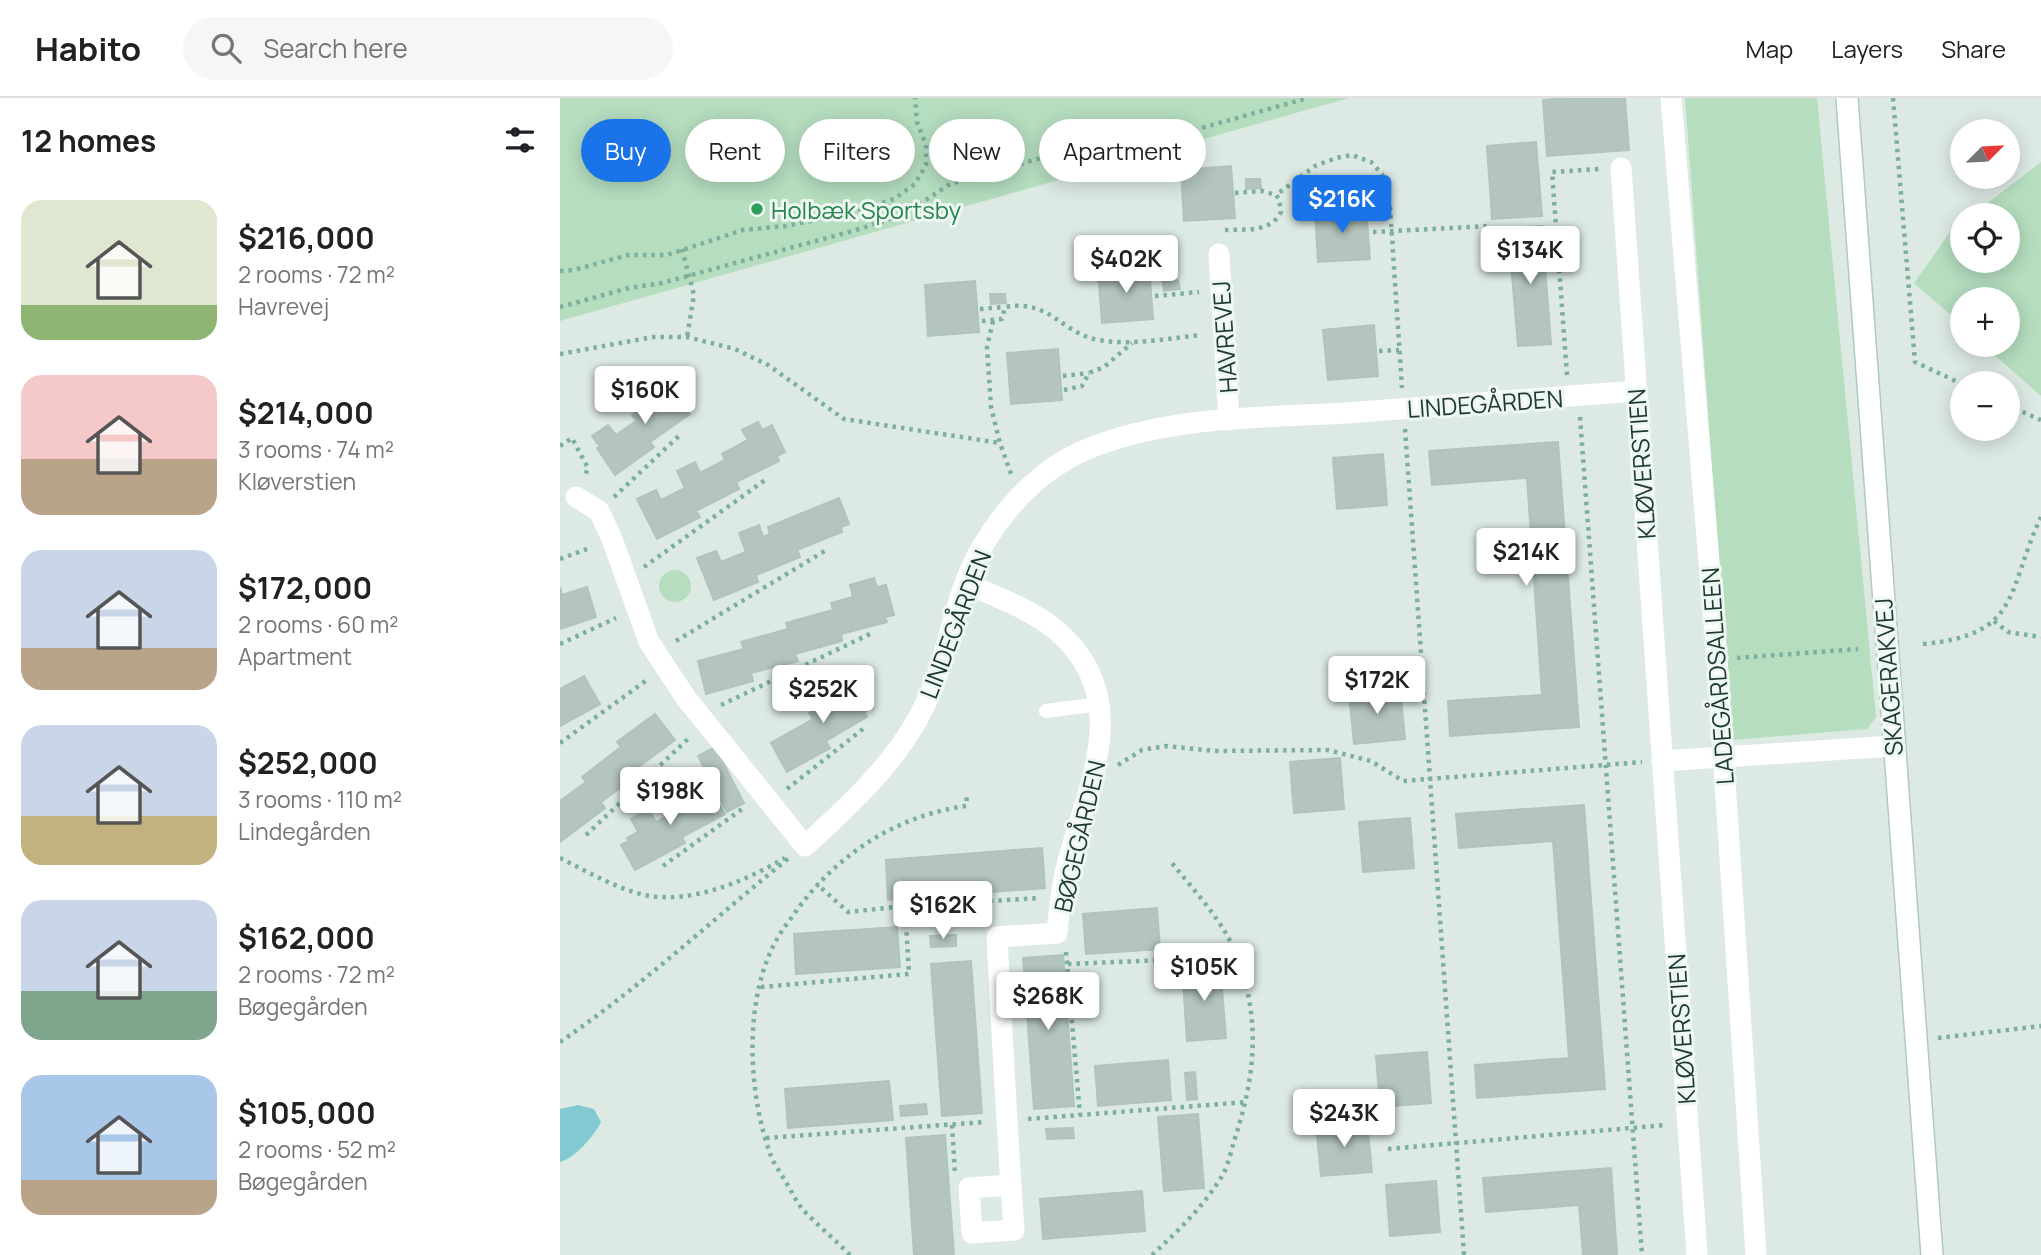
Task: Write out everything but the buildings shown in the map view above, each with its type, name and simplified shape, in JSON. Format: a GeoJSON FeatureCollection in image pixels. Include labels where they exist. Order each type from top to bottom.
{"type":"FeatureCollection","features":[{"type":"Feature","properties":{"kind":"street","name":"LADEGÅRDSALLEEN"},"geometry":{"type":"LineString","coordinates":[[1671,98],[1717,659],[1756,1255]]}},
{"type":"Feature","properties":{"kind":"street","name":"SKAGERAKVEJ"},"geometry":{"type":"LineString","coordinates":[[1846,98],[1932,1255]]}},
{"type":"Feature","properties":{"kind":"street","name":"KLØVERSTIEN"},"geometry":{"type":"LineString","coordinates":[[1620,168],[1697,1255]]}},
{"type":"Feature","properties":{"kind":"street","name":"HAVREVEJ"},"geometry":{"type":"LineString","coordinates":[[1219,254],[1229,421]]}},
{"type":"Feature","properties":{"kind":"street","name":"LINDEGÅRDEN"},"geometry":{"type":"LineString","coordinates":[[805,846],[854,802],[906,737],[934,686],[966,583],[991,532],[1021,493],[1070,458],[1116,438],[1150,430],[1229,421],[1636,391]]}},
{"type":"Feature","properties":{"kind":"street"},"geometry":{"type":"LineString","coordinates":[[576,497],[599,511],[612,539],[649,642],[703,719],[805,846]]}},
{"type":"Feature","properties":{"kind":"street","name":"BØGEGÅRDEN"},"geometry":{"type":"LineString","coordinates":[[966,583],[1032,614],[1054,629],[1086,664],[1091,674],[1102,727],[1097,763],[1060,897],[1057,933],[997,937],[1011,1185]]}},
{"type":"Feature","properties":{"kind":"street"},"geometry":{"type":"LineString","coordinates":[[1662,761],[1893,746]]}},
{"type":"Feature","properties":{"kind":"lane"},"geometry":{"type":"LineString","coordinates":[[1046,711],[1099,704]]}},
{"type":"Feature","properties":{"kind":"path"},"geometry":{"type":"LineString","coordinates":[[560,271],[574,270],[628,255],[667,254],[723,239],[744,230],[786,226],[859,211],[878,206],[905,193],[922,174],[926,165],[926,145],[917,122],[915,98]]}},
{"type":"Feature","properties":{"kind":"path"},"geometry":{"type":"LineString","coordinates":[[560,307],[629,288],[662,283],[905,214],[950,184],[1107,139],[1137,134],[1180,134],[1308,98]]}},
{"type":"Feature","properties":{"kind":"path"},"geometry":{"type":"LineString","coordinates":[[1893,98],[1915,362],[1950,378]]}},
{"type":"Feature","properties":{"kind":"path"},"geometry":{"type":"LineString","coordinates":[[1276,195],[1320,163],[1352,155],[1371,162],[1382,174],[1390,207],[1464,1255]]}},
{"type":"Feature","properties":{"kind":"path"},"geometry":{"type":"LineString","coordinates":[[1620,168],[1552,172],[1606,765],[1642,1255]]}},
{"type":"Feature","properties":{"kind":"path"},"geometry":{"type":"LineString","coordinates":[[1235,193],[1262,191],[1276,195]]}},
{"type":"Feature","properties":{"kind":"path"},"geometry":{"type":"LineString","coordinates":[[1219,254],[1222,230],[1261,228],[1275,222],[1281,209],[1276,195]]}},
{"type":"Feature","properties":{"kind":"path"},"geometry":{"type":"LineString","coordinates":[[1373,232],[1490,226]]}},
{"type":"Feature","properties":{"kind":"path"},"geometry":{"type":"LineString","coordinates":[[682,248],[694,295],[687,337]]}},
{"type":"Feature","properties":{"kind":"path"},"geometry":{"type":"LineString","coordinates":[[1155,296],[1221,290]]}},
{"type":"Feature","properties":{"kind":"path"},"geometry":{"type":"LineString","coordinates":[[980,310],[1021,304],[1035,307],[1084,335],[1100,340],[1133,342],[1224,332]]}},
{"type":"Feature","properties":{"kind":"path"},"geometry":{"type":"LineString","coordinates":[[982,321],[1002,319],[1005,307]]}},
{"type":"Feature","properties":{"kind":"path"},"geometry":{"type":"LineString","coordinates":[[993,321],[987,347],[992,407],[1000,443],[1013,480],[1021,493]]}},
{"type":"Feature","properties":{"kind":"path"},"geometry":{"type":"LineString","coordinates":[[560,354],[653,337],[687,337],[735,349],[768,365],[844,419],[1000,443]]}},
{"type":"Feature","properties":{"kind":"path"},"geometry":{"type":"LineString","coordinates":[[1063,376],[1089,373],[1104,367],[1133,342]]}},
{"type":"Feature","properties":{"kind":"path"},"geometry":{"type":"LineString","coordinates":[[1379,351],[1399,350]]}},
{"type":"Feature","properties":{"kind":"path"},"geometry":{"type":"LineString","coordinates":[[1064,390],[1082,386],[1089,373]]}},
{"type":"Feature","properties":{"kind":"path"},"geometry":{"type":"LineString","coordinates":[[2020,411],[2041,420]]}},
{"type":"Feature","properties":{"kind":"path"},"geometry":{"type":"LineString","coordinates":[[599,511],[682,433]]}},
{"type":"Feature","properties":{"kind":"path"},"geometry":{"type":"LineString","coordinates":[[560,446],[572,438],[588,468],[576,497]]}},
{"type":"Feature","properties":{"kind":"path"},"geometry":{"type":"LineString","coordinates":[[627,579],[768,478]]}},
{"type":"Feature","properties":{"kind":"path"},"geometry":{"type":"LineString","coordinates":[[1923,644],[1966,638],[1994,621],[2008,605],[2041,517]]}},
{"type":"Feature","properties":{"kind":"path"},"geometry":{"type":"LineString","coordinates":[[560,559],[612,539]]}},
{"type":"Feature","properties":{"kind":"path"},"geometry":{"type":"LineString","coordinates":[[560,743],[661,660],[828,549]]}},
{"type":"Feature","properties":{"kind":"path"},"geometry":{"type":"LineString","coordinates":[[560,644],[637,608]]}},
{"type":"Feature","properties":{"kind":"path"},"geometry":{"type":"LineString","coordinates":[[1994,621],[2008,632],[2041,636]]}},
{"type":"Feature","properties":{"kind":"path"},"geometry":{"type":"LineString","coordinates":[[586,835],[703,719],[872,634]]}},
{"type":"Feature","properties":{"kind":"path"},"geometry":{"type":"LineString","coordinates":[[1717,659],[1858,649]]}},
{"type":"Feature","properties":{"kind":"path"},"geometry":{"type":"LineString","coordinates":[[663,866],[767,798],[863,729]]}},
{"type":"Feature","properties":{"kind":"path"},"geometry":{"type":"LineString","coordinates":[[1097,763],[1113,767],[1142,750],[1166,746],[1215,751],[1328,750],[1371,761],[1403,781],[1662,761]]}},
{"type":"Feature","properties":{"kind":"path"},"geometry":{"type":"LineString","coordinates":[[850,1255],[803,1209],[772,1158],[766,1138],[757,1106],[752,1026],[765,965],[776,940],[806,896],[830,870],[862,845],[906,821],[942,809],[966,806],[967,794]]}},
{"type":"Feature","properties":{"kind":"path"},"geometry":{"type":"LineString","coordinates":[[560,858],[628,889],[663,897],[690,895],[723,887],[762,871],[805,846]]}},
{"type":"Feature","properties":{"kind":"path"},"geometry":{"type":"LineString","coordinates":[[560,1042],[626,993],[805,846]]}},
{"type":"Feature","properties":{"kind":"path"},"geometry":{"type":"LineString","coordinates":[[1152,1255],[1189,1220],[1223,1174],[1247,1102],[1254,1051],[1250,1002],[1238,957],[1219,924],[1172,863]]}},
{"type":"Feature","properties":{"kind":"path"},"geometry":{"type":"LineString","coordinates":[[817,884],[848,912],[1060,897]]}},
{"type":"Feature","properties":{"kind":"path"},"geometry":{"type":"LineString","coordinates":[[761,986],[909,974],[905,906]]}},
{"type":"Feature","properties":{"kind":"path"},"geometry":{"type":"LineString","coordinates":[[1057,933],[1065,948],[1068,964],[1080,1115]]}},
{"type":"Feature","properties":{"kind":"path"},"geometry":{"type":"LineString","coordinates":[[1068,964],[1238,957]]}},
{"type":"Feature","properties":{"kind":"path"},"geometry":{"type":"LineString","coordinates":[[1915,1040],[2041,1026]]}},
{"type":"Feature","properties":{"kind":"path"},"geometry":{"type":"LineString","coordinates":[[766,1138],[1247,1102]]}},
{"type":"Feature","properties":{"kind":"path"},"geometry":{"type":"LineString","coordinates":[[1388,1149],[1688,1123]]}},
{"type":"Feature","properties":{"kind":"green space","name":"Holbæk Sportsby"},"geometry":{"type":"Polygon","coordinates":[[[560,98],[1349,98],[1206,138],[1206,119],[1039,119],[1039,182],[1052,182],[560,321],[560,98]]]}},
{"type":"Feature","properties":{"kind":"green space"},"geometry":{"type":"Polygon","coordinates":[[[1685,98],[1817,98],[1876,717],[1867,729],[1732,740],[1685,98]]]}},
{"type":"Feature","properties":{"kind":"green space"},"geometry":{"type":"Polygon","coordinates":[[[2041,162],[2041,396],[2020,378],[2020,371],[2013,371],[1997,357],[2020,357],[2020,287],[1950,287],[1950,314],[1914,283],[1950,232],[1950,273],[2020,273],[2020,203],[1988,203],[2006,189],[2020,189],[2020,178],[2041,162]]]}},
{"type":"Feature","properties":{"kind":"green space"},"geometry":{"type":"Polygon","coordinates":[[[675,570],[686,575],[691,586],[686,597],[675,602],[664,597],[659,586],[664,575],[675,570]]]}},
{"type":"Feature","properties":{"kind":"water"},"geometry":{"type":"Polygon","coordinates":[[[578,1105],[594,1109],[601,1122],[583,1146],[560,1162],[560,1109],[578,1105]]]}},
{"type":"Feature","properties":{"kind":"place","name":"Holbæk Sportsby"},"geometry":{"type":"Point","coordinates":[757,209]}}]}
